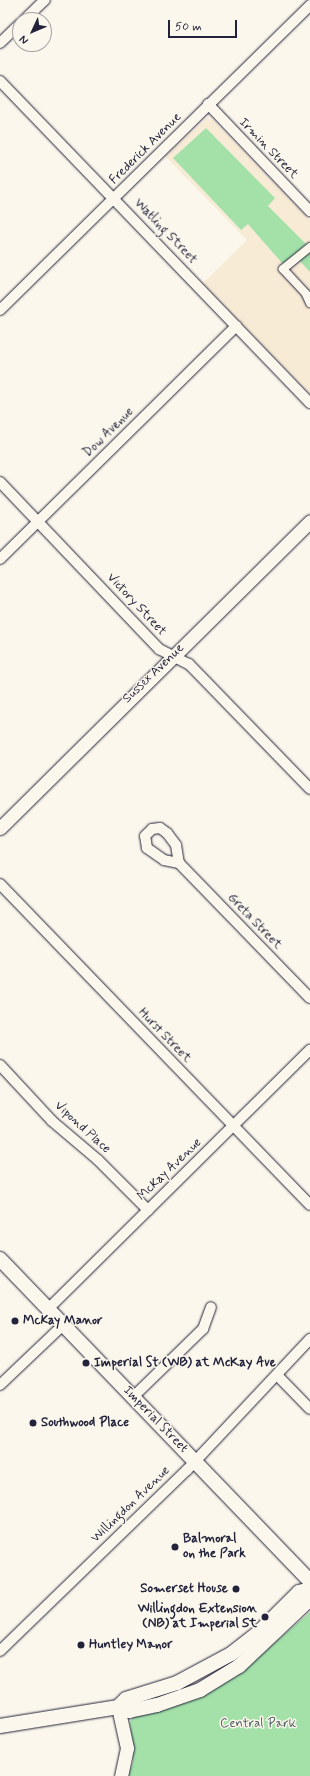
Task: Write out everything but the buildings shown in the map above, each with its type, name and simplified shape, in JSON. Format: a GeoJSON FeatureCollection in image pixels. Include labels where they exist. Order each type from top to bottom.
{"type":"FeatureCollection","features":[{"type":"Feature","properties":{"kind":"main road","name":"Imperial Street"},"geometry":{"type":"LineString","coordinates":[[0,1259],[49,1308],[133,1398],[196,1461],[310,1581]]}},
{"type":"Feature","properties":{"kind":"main road"},"geometry":{"type":"LineString","coordinates":[[118,1707],[126,1698],[183,1680],[231,1654],[260,1631],[299,1592],[310,1589]]}},
{"type":"Feature","properties":{"kind":"main road"},"geometry":{"type":"LineString","coordinates":[[0,1726],[118,1707],[129,1711],[157,1705],[216,1681],[258,1651],[310,1599]]}},
{"type":"Feature","properties":{"kind":"street"},"geometry":{"type":"LineString","coordinates":[[32,12],[44,0]]}},
{"type":"Feature","properties":{"kind":"street","name":"Frederick Avenue"},"geometry":{"type":"LineString","coordinates":[[0,310],[310,5]]}},
{"type":"Feature","properties":{"kind":"street"},"geometry":{"type":"LineString","coordinates":[[0,43],[12,32]]}},
{"type":"Feature","properties":{"kind":"street","name":"Watling Street"},"geometry":{"type":"LineString","coordinates":[[0,81],[310,403]]}},
{"type":"Feature","properties":{"kind":"street","name":"Irmin Street"},"geometry":{"type":"LineString","coordinates":[[208,104],[310,211]]}},
{"type":"Feature","properties":{"kind":"street"},"geometry":{"type":"LineString","coordinates":[[310,247],[283,269],[306,294],[310,303]]}},
{"type":"Feature","properties":{"kind":"street","name":"Dow Avenue"},"geometry":{"type":"LineString","coordinates":[[0,559],[236,326]]}},
{"type":"Feature","properties":{"kind":"street","name":"Victory Street"},"geometry":{"type":"LineString","coordinates":[[0,482],[159,649],[189,664],[308,783]]}},
{"type":"Feature","properties":{"kind":"street","name":"Sussex Avenue"},"geometry":{"type":"LineString","coordinates":[[0,828],[310,521]]}},
{"type":"Feature","properties":{"kind":"street","name":"Greta Street"},"geometry":{"type":"LineString","coordinates":[[179,863],[310,998]]}},
{"type":"Feature","properties":{"kind":"street","name":"Hurst Street"},"geometry":{"type":"LineString","coordinates":[[0,884],[232,1126],[310,1205]]}},
{"type":"Feature","properties":{"kind":"street","name":"McKay Avenue"},"geometry":{"type":"LineString","coordinates":[[49,1308],[310,1050]]}},
{"type":"Feature","properties":{"kind":"street","name":"Vipond Place"},"geometry":{"type":"LineString","coordinates":[[0,1065],[52,1121],[98,1160],[148,1210]]}},
{"type":"Feature","properties":{"kind":"street"},"geometry":{"type":"LineString","coordinates":[[133,1398],[203,1329],[211,1307]]}},
{"type":"Feature","properties":{"kind":"street"},"geometry":{"type":"LineString","coordinates":[[0,1385],[64,1324]]}},
{"type":"Feature","properties":{"kind":"street","name":"Willingdon Avenue"},"geometry":{"type":"LineString","coordinates":[[0,1651],[196,1461],[310,1339]]}},
{"type":"Feature","properties":{"kind":"street"},"geometry":{"type":"LineString","coordinates":[[277,1374],[310,1409]]}},
{"type":"Feature","properties":{"kind":"street"},"geometry":{"type":"LineString","coordinates":[[118,1707],[127,1748],[121,1776]]}},
{"type":"Feature","properties":{"kind":"shaded area"},"geometry":{"type":"Polygon","coordinates":[[[207,118],[213,120],[310,220],[310,394],[203,283],[247,240],[165,156],[207,118]]]}},
{"type":"Feature","properties":{"kind":"green space"},"geometry":{"type":"Polygon","coordinates":[[[206,128],[275,198],[268,206],[306,244],[286,263],[282,263],[248,224],[241,230],[173,158],[206,128]]]}},
{"type":"Feature","properties":{"kind":"green space"},"geometry":{"type":"Polygon","coordinates":[[[310,247],[310,272],[297,258],[310,247]]]}},
{"type":"Feature","properties":{"kind":"green space","name":"Central Park"},"geometry":{"type":"Polygon","coordinates":[[[310,1612],[310,1776],[128,1776],[133,1762],[130,1722],[134,1715],[213,1690],[235,1677],[310,1612]]]}},
{"type":"Feature","properties":{"kind":"place","name":"McKay Manor"},"geometry":{"type":"Point","coordinates":[15,1321]}},
{"type":"Feature","properties":{"kind":"place","name":"Imperial St (WB) at McKay Ave"},"geometry":{"type":"Point","coordinates":[86,1363]}},
{"type":"Feature","properties":{"kind":"place","name":"Southwood Place"},"geometry":{"type":"Point","coordinates":[33,1423]}},
{"type":"Feature","properties":{"kind":"place","name":"Balmoral on the Park"},"geometry":{"type":"Point","coordinates":[175,1547]}},
{"type":"Feature","properties":{"kind":"place","name":"Somerset House"},"geometry":{"type":"Point","coordinates":[236,1589]}},
{"type":"Feature","properties":{"kind":"place","name":"Willingdon Extension (NB) at Imperial St"},"geometry":{"type":"Point","coordinates":[265,1617]}},
{"type":"Feature","properties":{"kind":"place","name":"Huntley Manor"},"geometry":{"type":"Point","coordinates":[81,1645]}}]}
